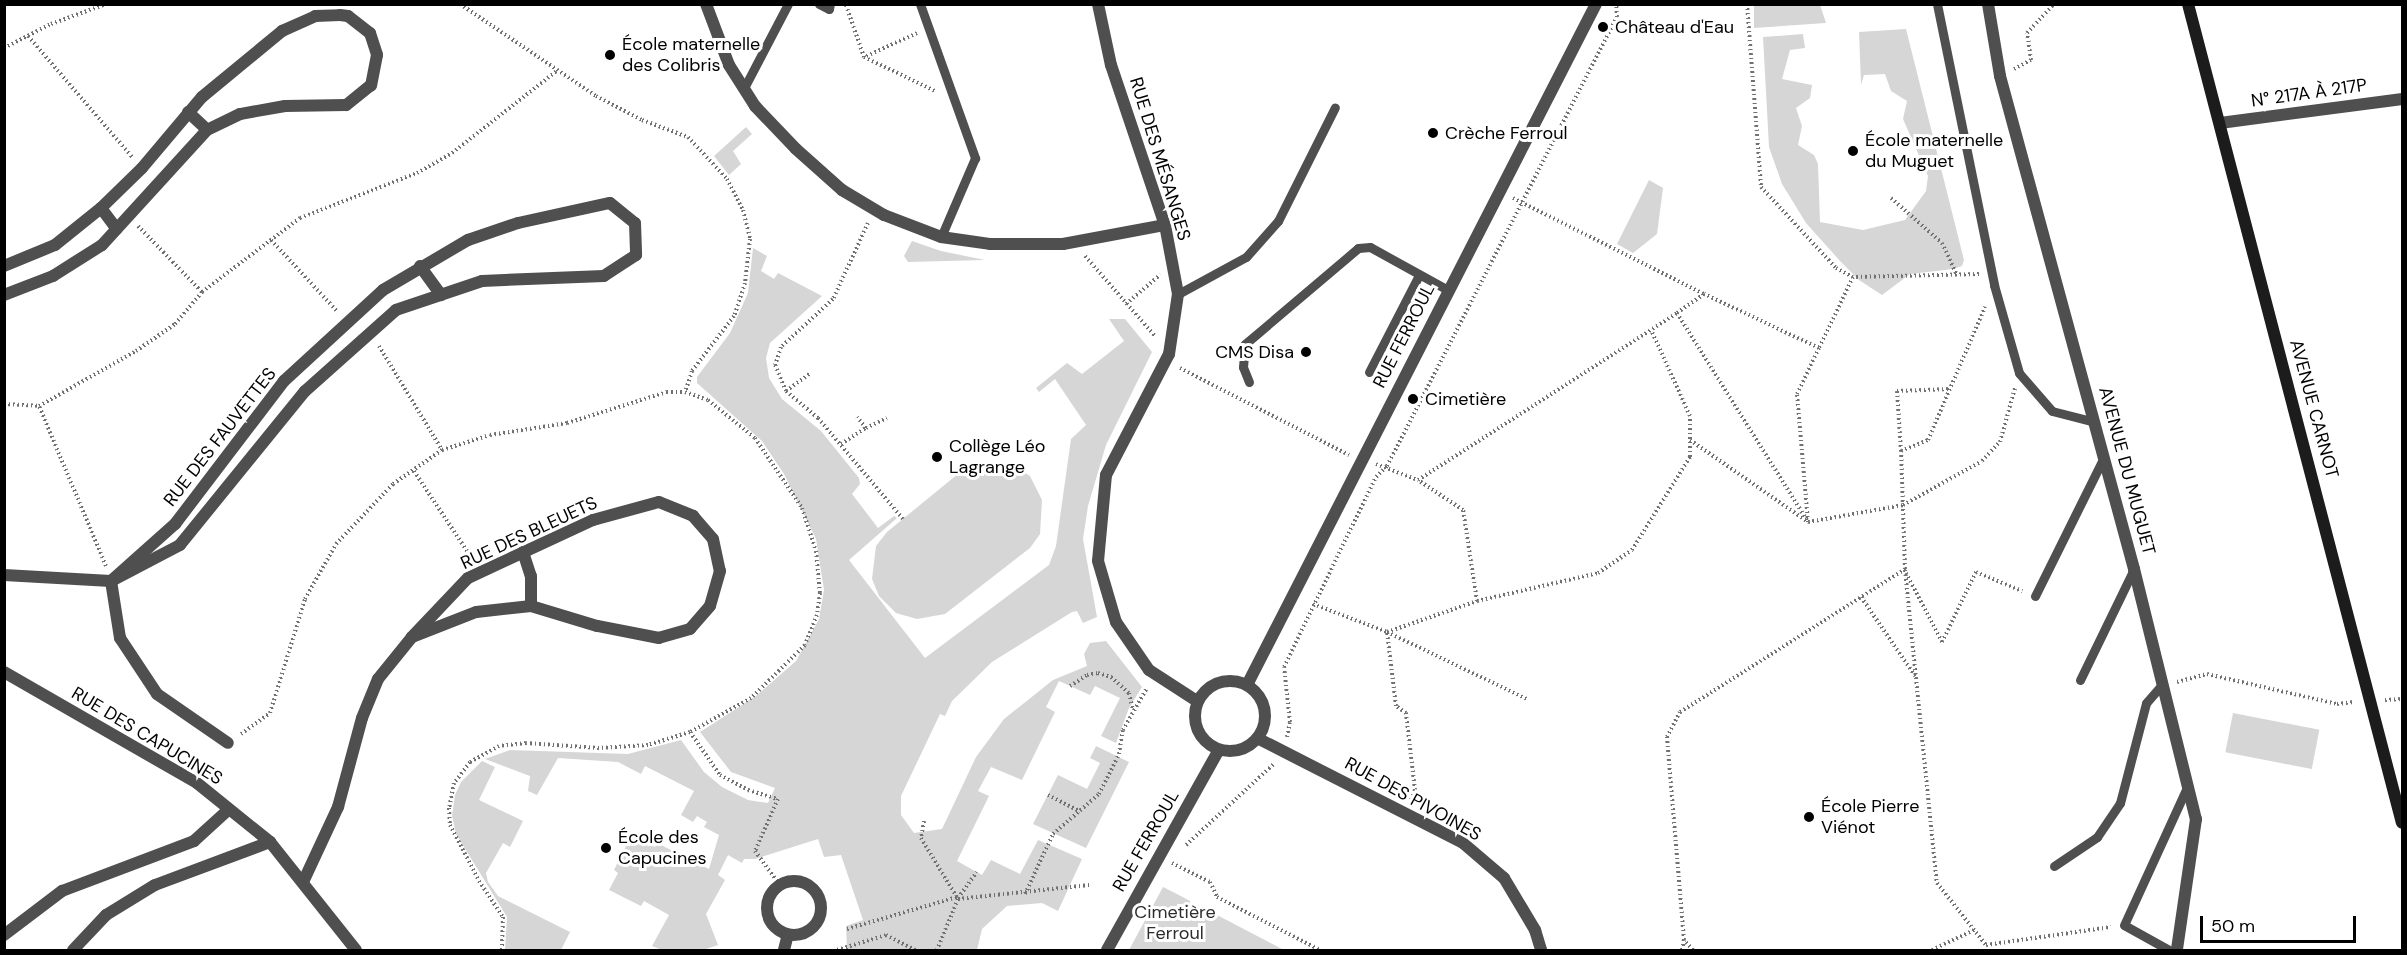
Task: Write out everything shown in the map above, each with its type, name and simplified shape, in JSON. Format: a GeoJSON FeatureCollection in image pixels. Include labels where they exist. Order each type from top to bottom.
{"type":"FeatureCollection","features":[{"type":"Feature","properties":{"kind":"main road","name":"AVENUE CARNOT"},"geometry":{"type":"LineString","coordinates":[[2188,4],[2403,823]]}},
{"type":"Feature","properties":{"kind":"street"},"geometry":{"type":"LineString","coordinates":[[706,4],[729,65],[744,88],[796,149],[842,190],[884,215],[941,237],[990,244],[1063,244],[1165,225]]}},
{"type":"Feature","properties":{"kind":"street","name":"RUE DES MÉSANGES"},"geometry":{"type":"LineString","coordinates":[[1098,4],[1111,65],[1165,225],[1178,294],[1169,354],[1106,475],[1098,561],[1116,622],[1156,675],[1197,701]]}},
{"type":"Feature","properties":{"kind":"street","name":"RUE FERROUL"},"geometry":{"type":"LineString","coordinates":[[1247,685],[1596,4]]}},
{"type":"Feature","properties":{"kind":"street","name":"AVENUE DU MUGUET"},"geometry":{"type":"LineString","coordinates":[[1988,4],[2000,76],[2134,568],[2161,686],[2196,819],[2177,951]]}},
{"type":"Feature","properties":{"kind":"street"},"geometry":{"type":"LineString","coordinates":[[4,266],[55,245],[101,208],[142,168],[188,112],[282,31],[315,16],[348,16],[370,33],[377,54],[371,86],[346,105],[285,106],[240,114],[207,130],[102,245],[53,276],[4,295]]}},
{"type":"Feature","properties":{"kind":"street","name":"N° 217A À 217P"},"geometry":{"type":"LineString","coordinates":[[2220,123],[2403,99]]}},
{"type":"Feature","properties":{"kind":"street"},"geometry":{"type":"LineString","coordinates":[[188,112],[207,130]]}},
{"type":"Feature","properties":{"kind":"street","name":"RUE DES FAUVETTES"},"geometry":{"type":"LineString","coordinates":[[610,203],[635,223],[636,255],[604,276],[482,281],[396,310],[305,391],[180,545],[111,581],[175,524],[284,381],[383,291],[420,266],[468,240],[518,223],[610,203]]}},
{"type":"Feature","properties":{"kind":"street"},"geometry":{"type":"LineString","coordinates":[[101,208],[117,229]]}},
{"type":"Feature","properties":{"kind":"street"},"geometry":{"type":"LineString","coordinates":[[420,266],[441,295]]}},
{"type":"Feature","properties":{"kind":"street"},"geometry":{"type":"LineString","coordinates":[[383,291],[396,310]]}},
{"type":"Feature","properties":{"kind":"street","name":"RUE DES BLEUETS"},"geometry":{"type":"LineString","coordinates":[[304,880],[338,807],[362,718],[378,679],[412,637],[468,578],[593,520],[659,502],[693,516],[712,539],[720,571],[710,606],[690,629],[658,638],[531,606],[476,612],[412,637]]}},
{"type":"Feature","properties":{"kind":"street"},"geometry":{"type":"LineString","coordinates":[[523,552],[531,576],[531,606]]}},
{"type":"Feature","properties":{"kind":"street"},"geometry":{"type":"LineString","coordinates":[[5,575],[111,581],[120,638],[156,694],[228,743]]}},
{"type":"Feature","properties":{"kind":"street","name":"RUE DES CAPUCINES"},"geometry":{"type":"LineString","coordinates":[[4,672],[197,783],[270,842],[304,880],[351,949]]}},
{"type":"Feature","properties":{"kind":"street"},"geometry":{"type":"LineString","coordinates":[[1224,681],[1247,685],[1263,705],[1265,717],[1259,739],[1235,751],[1219,750],[1202,738],[1196,727],[1197,701],[1213,685],[1224,681]]}},
{"type":"Feature","properties":{"kind":"street","name":"RUE DES PIVOINES"},"geometry":{"type":"LineString","coordinates":[[1259,739],[1462,843],[1504,878],[1535,930],[1541,951]]}},
{"type":"Feature","properties":{"kind":"street","name":"RUE FERROUL"},"geometry":{"type":"LineString","coordinates":[[1107,951],[1219,750]]}},
{"type":"Feature","properties":{"kind":"street"},"geometry":{"type":"LineString","coordinates":[[4,935],[62,891],[194,841],[229,809]]}},
{"type":"Feature","properties":{"kind":"street"},"geometry":{"type":"LineString","coordinates":[[73,951],[106,915],[155,885],[270,842]]}},
{"type":"Feature","properties":{"kind":"street"},"geometry":{"type":"LineString","coordinates":[[805,884],[815,892],[821,906],[813,927],[802,934],[788,934],[773,925],[767,909],[772,893],[780,885],[805,884]]}},
{"type":"Feature","properties":{"kind":"street"},"geometry":{"type":"LineString","coordinates":[[784,951],[788,934]]}},
{"type":"Feature","properties":{"kind":"lane"},"geometry":{"type":"LineString","coordinates":[[744,88],[788,4]]}},
{"type":"Feature","properties":{"kind":"lane"},"geometry":{"type":"LineString","coordinates":[[819,4],[829,9],[830,4]]}},
{"type":"Feature","properties":{"kind":"lane"},"geometry":{"type":"LineString","coordinates":[[920,4],[975,158],[941,237]]}},
{"type":"Feature","properties":{"kind":"lane"},"geometry":{"type":"LineString","coordinates":[[1937,4],[1991,273],[2019,373],[2052,411],[2095,422]]}},
{"type":"Feature","properties":{"kind":"lane"},"geometry":{"type":"LineString","coordinates":[[1178,294],[1246,257],[1278,221],[1335,107]]}},
{"type":"Feature","properties":{"kind":"lane"},"geometry":{"type":"LineString","coordinates":[[1250,382],[1243,367],[1245,344],[1358,248],[1370,247],[1448,290]]}},
{"type":"Feature","properties":{"kind":"lane"},"geometry":{"type":"LineString","coordinates":[[1369,372],[1419,275]]}},
{"type":"Feature","properties":{"kind":"lane"},"geometry":{"type":"LineString","coordinates":[[2036,596],[2104,457]]}},
{"type":"Feature","properties":{"kind":"lane"},"geometry":{"type":"LineString","coordinates":[[2080,680],[2134,568]]}},
{"type":"Feature","properties":{"kind":"lane"},"geometry":{"type":"LineString","coordinates":[[2054,866],[2097,837],[2120,803],[2146,703],[2161,686]]}},
{"type":"Feature","properties":{"kind":"lane"},"geometry":{"type":"LineString","coordinates":[[2169,951],[2124,925],[2188,785]]}},
{"type":"Feature","properties":{"kind":"path"},"geometry":{"type":"LineString","coordinates":[[4,48],[93,7],[106,4]]}},
{"type":"Feature","properties":{"kind":"path"},"geometry":{"type":"LineString","coordinates":[[460,4],[558,70],[642,120],[688,137],[727,179],[743,210],[750,239],[746,283],[734,315],[692,371],[685,392]]}},
{"type":"Feature","properties":{"kind":"path"},"geometry":{"type":"LineString","coordinates":[[845,4],[864,57],[955,101]]}},
{"type":"Feature","properties":{"kind":"path"},"geometry":{"type":"LineString","coordinates":[[1320,951],[1217,897],[1210,882],[1172,863],[1178,853],[1274,765],[1290,722],[1284,667],[1376,477],[1387,466],[1617,17],[1616,4]]}},
{"type":"Feature","properties":{"kind":"path"},"geometry":{"type":"LineString","coordinates":[[1747,4],[1761,187],[1836,268],[1854,277],[1991,273]]}},
{"type":"Feature","properties":{"kind":"path"},"geometry":{"type":"LineString","coordinates":[[2000,76],[2031,60],[2027,33],[2054,4]]}},
{"type":"Feature","properties":{"kind":"path"},"geometry":{"type":"LineString","coordinates":[[864,57],[928,28]]}},
{"type":"Feature","properties":{"kind":"path"},"geometry":{"type":"LineString","coordinates":[[28,36],[142,168]]}},
{"type":"Feature","properties":{"kind":"path"},"geometry":{"type":"LineString","coordinates":[[4,404],[39,406],[136,351],[175,324],[202,292],[300,218],[417,173],[452,153],[558,70]]}},
{"type":"Feature","properties":{"kind":"path"},"geometry":{"type":"LineString","coordinates":[[1500,190],[1704,294],[1819,348]]}},
{"type":"Feature","properties":{"kind":"path"},"geometry":{"type":"LineString","coordinates":[[1891,198],[1942,243],[1957,274]]}},
{"type":"Feature","properties":{"kind":"path"},"geometry":{"type":"LineString","coordinates":[[129,216],[202,292]]}},
{"type":"Feature","properties":{"kind":"path"},"geometry":{"type":"LineString","coordinates":[[868,223],[834,299],[776,355],[776,374],[786,391],[818,418],[903,519]]}},
{"type":"Feature","properties":{"kind":"path"},"geometry":{"type":"LineString","coordinates":[[271,240],[348,322]]}},
{"type":"Feature","properties":{"kind":"path"},"geometry":{"type":"LineString","coordinates":[[1089,262],[1149,329]]}},
{"type":"Feature","properties":{"kind":"path"},"geometry":{"type":"LineString","coordinates":[[1126,304],[1172,265]]}},
{"type":"Feature","properties":{"kind":"path"},"geometry":{"type":"LineString","coordinates":[[1808,522],[1797,394],[1854,277]]}},
{"type":"Feature","properties":{"kind":"path"},"geometry":{"type":"LineString","coordinates":[[1901,451],[1929,440],[1994,285]]}},
{"type":"Feature","properties":{"kind":"path"},"geometry":{"type":"LineString","coordinates":[[1418,480],[1652,332],[1704,294]]}},
{"type":"Feature","properties":{"kind":"path"},"geometry":{"type":"LineString","coordinates":[[1677,313],[1808,522]]}},
{"type":"Feature","properties":{"kind":"path"},"geometry":{"type":"LineString","coordinates":[[371,332],[442,450]]}},
{"type":"Feature","properties":{"kind":"path"},"geometry":{"type":"LineString","coordinates":[[1387,632],[1477,601],[1598,573],[1632,550],[1690,457],[1690,416],[1652,332]]}},
{"type":"Feature","properties":{"kind":"path"},"geometry":{"type":"LineString","coordinates":[[1169,354],[1183,371],[1361,461],[1387,466],[1418,480],[1463,510],[1477,601]]}},
{"type":"Feature","properties":{"kind":"path"},"geometry":{"type":"LineString","coordinates":[[1690,440],[1808,522],[1903,505],[1982,462],[2000,442],[2019,373]]}},
{"type":"Feature","properties":{"kind":"path"},"geometry":{"type":"LineString","coordinates":[[786,391],[809,374]]}},
{"type":"Feature","properties":{"kind":"path"},"geometry":{"type":"LineString","coordinates":[[1950,389],[1897,391],[1905,569],[1937,883],[1986,945],[2124,925]]}},
{"type":"Feature","properties":{"kind":"path"},"geometry":{"type":"LineString","coordinates":[[39,406],[111,581]]}},
{"type":"Feature","properties":{"kind":"path"},"geometry":{"type":"LineString","coordinates":[[857,417],[866,428]]}},
{"type":"Feature","properties":{"kind":"path"},"geometry":{"type":"LineString","coordinates":[[841,444],[887,418]]}},
{"type":"Feature","properties":{"kind":"path"},"geometry":{"type":"LineString","coordinates":[[414,471],[481,572]]}},
{"type":"Feature","properties":{"kind":"path"},"geometry":{"type":"LineString","coordinates":[[1905,569],[1942,642],[1976,572],[2036,596]]}},
{"type":"Feature","properties":{"kind":"path"},"geometry":{"type":"LineString","coordinates":[[1682,951],[1684,940],[1667,737],[1680,712],[1905,569]]}},
{"type":"Feature","properties":{"kind":"path"},"geometry":{"type":"LineString","coordinates":[[1293,596],[1387,632],[1529,700]]}},
{"type":"Feature","properties":{"kind":"path"},"geometry":{"type":"LineString","coordinates":[[1861,597],[1916,677]]}},
{"type":"Feature","properties":{"kind":"path"},"geometry":{"type":"LineString","coordinates":[[1387,632],[1396,706],[1406,713],[1415,790],[1405,812]]}},
{"type":"Feature","properties":{"kind":"path"},"geometry":{"type":"LineString","coordinates":[[1070,686],[1087,675],[1098,673],[1111,677],[1129,693],[1133,710]]}},
{"type":"Feature","properties":{"kind":"path"},"geometry":{"type":"LineString","coordinates":[[2161,686],[2207,674],[2337,704],[2372,700]]}},
{"type":"Feature","properties":{"kind":"path"},"geometry":{"type":"LineString","coordinates":[[1025,894],[1053,834],[1099,794],[1119,754],[1123,730],[1156,675]]}},
{"type":"Feature","properties":{"kind":"path"},"geometry":{"type":"LineString","coordinates":[[690,732],[720,775],[748,790],[778,799],[755,851],[780,885]]}},
{"type":"Feature","properties":{"kind":"path"},"geometry":{"type":"LineString","coordinates":[[1048,795],[1080,811]]}},
{"type":"Feature","properties":{"kind":"path"},"geometry":{"type":"LineString","coordinates":[[924,821],[921,838],[957,898]]}},
{"type":"Feature","properties":{"kind":"path"},"geometry":{"type":"LineString","coordinates":[[937,951],[957,898],[976,872]]}},
{"type":"Feature","properties":{"kind":"path"},"geometry":{"type":"LineString","coordinates":[[847,929],[957,898],[1025,894],[1089,885]]}},
{"type":"Feature","properties":{"kind":"path"},"geometry":{"type":"LineString","coordinates":[[1932,951],[1974,930]]}},
{"type":"Feature","properties":{"kind":"path"},"geometry":{"type":"LineString","coordinates":[[837,951],[885,935],[915,951]]}},
{"type":"Feature","properties":{"kind":"path"},"geometry":{"type":"LineString","coordinates":[[1684,940],[1693,951]]}},
{"type":"Feature","properties":{"kind":"green space"},"geometry":{"type":"Polygon","coordinates":[[[1754,4],[1820,5],[1826,23],[1754,28],[1754,4]]]}},
{"type":"Feature","properties":{"kind":"green space"},"geometry":{"type":"Polygon","coordinates":[[[1906,29],[1964,260],[1962,266],[1953,269],[1910,274],[1882,295],[1859,280],[1840,261],[1806,223],[1782,184],[1769,147],[1763,37],[1803,34],[1805,48],[1790,50],[1782,79],[1812,85],[1810,98],[1796,108],[1802,126],[1798,145],[1814,155],[1818,164],[1820,222],[1863,230],[1905,220],[1926,191],[1928,176],[1903,119],[1907,101],[1891,91],[1885,74],[1864,75],[1861,85],[1859,32],[1906,29]]]}},
{"type":"Feature","properties":{"kind":"green space"},"geometry":{"type":"Polygon","coordinates":[[[746,127],[752,134],[733,151],[741,164],[729,175],[714,156],[746,127]]]}},
{"type":"Feature","properties":{"kind":"green space"},"geometry":{"type":"Polygon","coordinates":[[[1649,180],[1663,188],[1657,234],[1633,253],[1617,244],[1649,180]]]}},
{"type":"Feature","properties":{"kind":"green space"},"geometry":{"type":"Polygon","coordinates":[[[912,241],[941,251],[985,260],[908,262],[904,256],[912,241]]]}},
{"type":"Feature","properties":{"kind":"green space"},"geometry":{"type":"Polygon","coordinates":[[[753,248],[767,256],[761,271],[774,279],[778,273],[822,296],[770,343],[766,358],[769,378],[782,399],[821,431],[859,478],[860,484],[852,494],[878,528],[894,516],[897,518],[849,560],[925,658],[1049,565],[1056,546],[1071,439],[1086,425],[1055,379],[1039,392],[1036,388],[1067,363],[1082,374],[1124,341],[1109,319],[1125,319],[1152,352],[1106,445],[1088,506],[1083,539],[1097,617],[1083,623],[1077,611],[1072,612],[992,662],[952,701],[945,716],[940,714],[901,796],[901,815],[914,833],[942,829],[976,757],[1004,719],[1053,680],[1087,666],[1084,654],[1090,643],[1106,641],[1142,687],[1129,708],[1116,743],[1101,736],[1120,698],[1095,686],[1090,695],[1059,681],[1046,707],[1055,712],[1022,780],[991,767],[978,791],[989,796],[957,861],[982,875],[991,860],[1020,874],[1038,840],[1082,859],[1058,911],[1042,903],[1007,906],[982,929],[977,950],[847,950],[846,926],[863,920],[841,855],[824,857],[818,839],[755,859],[744,859],[742,863],[728,855],[718,875],[725,880],[706,914],[718,945],[703,950],[662,950],[652,946],[669,915],[644,901],[641,906],[609,890],[618,873],[614,870],[631,836],[655,847],[657,843],[709,869],[719,835],[704,827],[707,822],[697,816],[693,822],[681,815],[694,791],[645,766],[641,774],[618,762],[558,758],[537,795],[528,791],[530,776],[485,759],[510,750],[628,754],[681,740],[704,772],[722,787],[748,800],[768,803],[775,788],[731,772],[700,732],[756,696],[796,661],[819,619],[824,590],[816,539],[784,474],[762,441],[697,383],[697,377],[730,333],[748,293],[753,248]]]}},
{"type":"Feature","properties":{"kind":"green space"},"geometry":{"type":"Polygon","coordinates":[[[983,461],[1009,463],[1030,476],[1042,500],[1040,534],[1030,548],[945,614],[917,619],[896,613],[879,596],[872,579],[876,546],[887,532],[964,469],[983,461]]]}},
{"type":"Feature","properties":{"kind":"green space"},"geometry":{"type":"Polygon","coordinates":[[[2233,713],[2319,730],[2312,769],[2225,752],[2233,713]]]}},
{"type":"Feature","properties":{"kind":"green space"},"geometry":{"type":"Polygon","coordinates":[[[1096,746],[1129,762],[1086,848],[1033,824],[1058,775],[1087,789],[1100,763],[1090,758],[1096,746]]]}},
{"type":"Feature","properties":{"kind":"green space"},"geometry":{"type":"Polygon","coordinates":[[[482,761],[495,767],[479,800],[523,821],[510,847],[503,843],[486,873],[488,882],[498,896],[570,932],[561,950],[505,950],[507,917],[456,834],[452,816],[455,795],[461,782],[482,761]]]}},
{"type":"Feature","properties":{"kind":"green space","name":"Cimetière Ferroul"},"geometry":{"type":"Polygon","coordinates":[[[1163,887],[1173,892],[1284,950],[1129,950],[1163,887]]]}},
{"type":"Feature","properties":{"kind":"place","name":"Château d'Eau"},"geometry":{"type":"Point","coordinates":[1603,27]}},
{"type":"Feature","properties":{"kind":"place","name":"École maternelle des Colibris"},"geometry":{"type":"Point","coordinates":[610,55]}},
{"type":"Feature","properties":{"kind":"place","name":"Crèche Ferroul"},"geometry":{"type":"Point","coordinates":[1433,133]}},
{"type":"Feature","properties":{"kind":"place","name":"École maternelle du Muguet"},"geometry":{"type":"Point","coordinates":[1853,151]}},
{"type":"Feature","properties":{"kind":"place","name":"CMS Disa"},"geometry":{"type":"Point","coordinates":[1306,352]}},
{"type":"Feature","properties":{"kind":"place","name":"Cimetière"},"geometry":{"type":"Point","coordinates":[1413,399]}},
{"type":"Feature","properties":{"kind":"place","name":"Collège Léo Lagrange"},"geometry":{"type":"Point","coordinates":[937,457]}},
{"type":"Feature","properties":{"kind":"place","name":"École Pierre Viénot"},"geometry":{"type":"Point","coordinates":[1809,817]}},
{"type":"Feature","properties":{"kind":"place","name":"École des Capucines"},"geometry":{"type":"Point","coordinates":[606,848]}}]}
